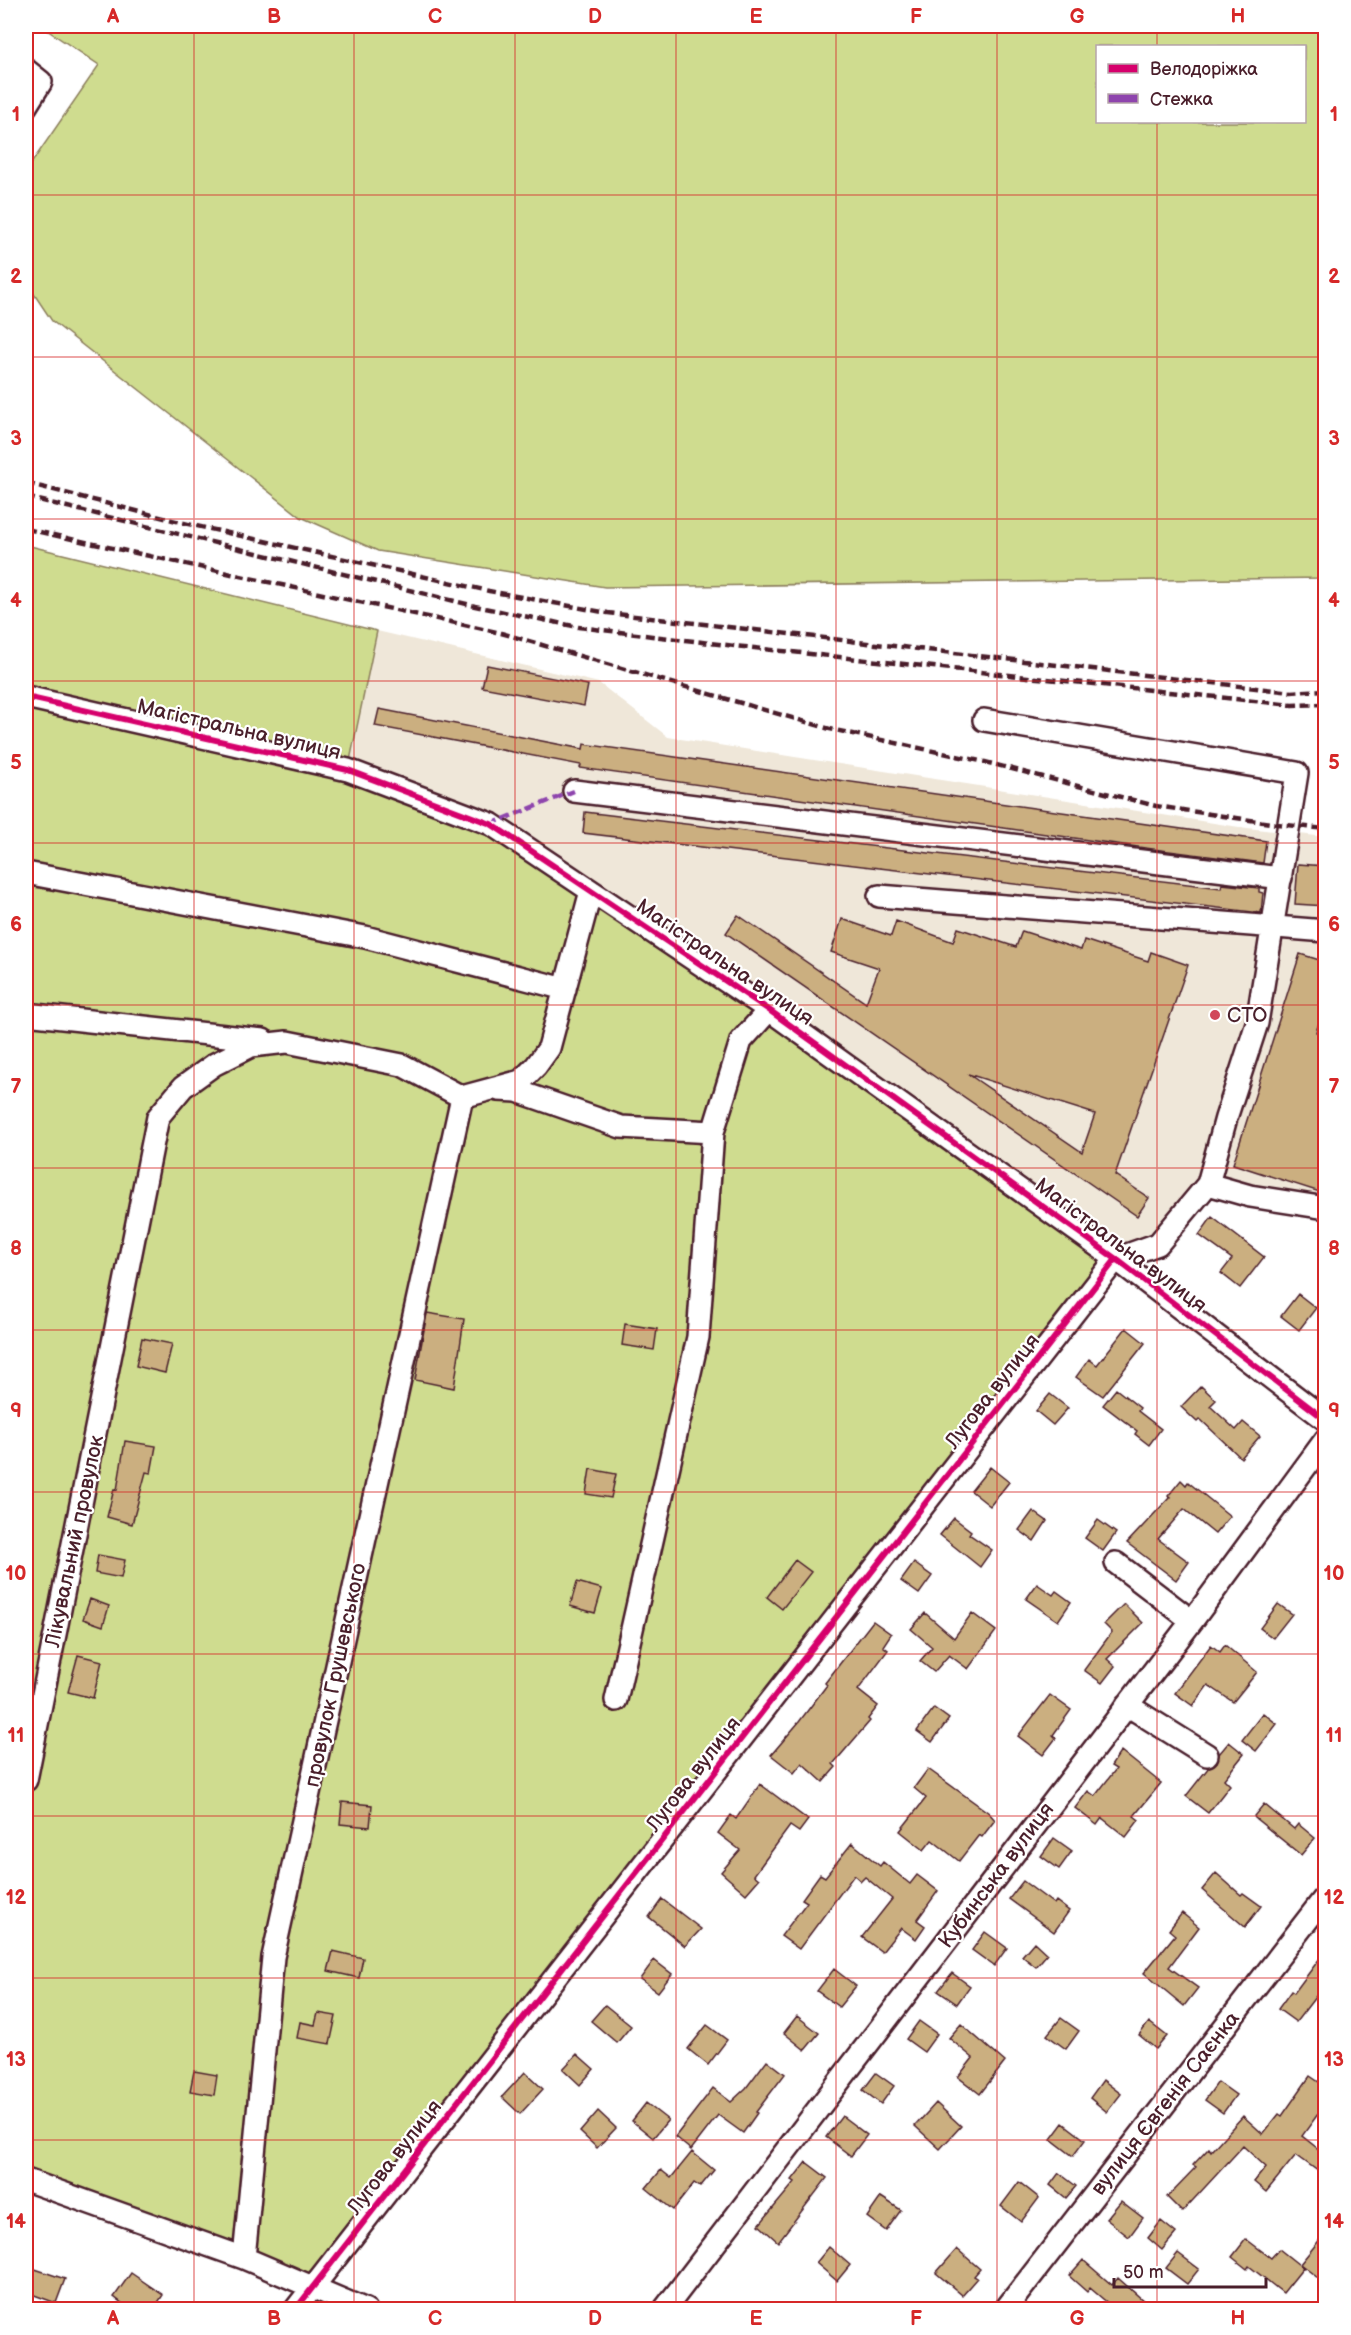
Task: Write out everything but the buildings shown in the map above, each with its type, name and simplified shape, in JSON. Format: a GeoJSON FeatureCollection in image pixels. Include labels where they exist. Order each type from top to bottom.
{"type":"FeatureCollection","features":[{"type":"Feature","properties":{"kind":"street"},"geometry":{"type":"LineString","coordinates":[[26,70],[41,82],[26,106]]}},
{"type":"Feature","properties":{"kind":"street","name":"Магістральна вулиця"},"geometry":{"type":"LineString","coordinates":[[26,697],[348,770],[491,824],[769,1010],[1116,1259],[1326,1420]]}},
{"type":"Feature","properties":{"kind":"street"},"geometry":{"type":"LineString","coordinates":[[984,720],[1297,773],[1257,1023],[1226,1118],[1208,1184],[1158,1244],[1116,1259]]}},
{"type":"Feature","properties":{"kind":"street"},"geometry":{"type":"LineString","coordinates":[[574,791],[1281,878]]}},
{"type":"Feature","properties":{"kind":"street"},"geometry":{"type":"LineString","coordinates":[[26,873],[365,937],[565,989]]}},
{"type":"Feature","properties":{"kind":"street"},"geometry":{"type":"LineString","coordinates":[[26,1014],[287,1042],[402,1065],[462,1097],[521,1081],[536,1066],[549,1047],[591,891]]}},
{"type":"Feature","properties":{"kind":"street"},"geometry":{"type":"LineString","coordinates":[[879,896],[1326,931]]}},
{"type":"Feature","properties":{"kind":"street"},"geometry":{"type":"LineString","coordinates":[[616,1700],[698,1336],[713,1132],[741,1041],[769,1010]]}},
{"type":"Feature","properties":{"kind":"street","name":"Лікувальний провулок"},"geometry":{"type":"LineString","coordinates":[[26,1780],[116,1338],[158,1117],[183,1087],[215,1064],[251,1046],[287,1042]]}},
{"type":"Feature","properties":{"kind":"street"},"geometry":{"type":"LineString","coordinates":[[494,1089],[517,1091],[621,1127],[713,1132]]}},
{"type":"Feature","properties":{"kind":"street","name":"провулок Грушевського"},"geometry":{"type":"LineString","coordinates":[[244,2259],[273,1957],[462,1097]]}},
{"type":"Feature","properties":{"kind":"street"},"geometry":{"type":"LineString","coordinates":[[1208,1184],[1250,1196],[1326,1208]]}},
{"type":"Feature","properties":{"kind":"street","name":"Лугова вулиця"},"geometry":{"type":"LineString","coordinates":[[296,2310],[1116,1259]]}},
{"type":"Feature","properties":{"kind":"street","name":"Кубинська вулиця"},"geometry":{"type":"LineString","coordinates":[[664,2310],[1192,1621],[1326,1439]]}},
{"type":"Feature","properties":{"kind":"street"},"geometry":{"type":"LineString","coordinates":[[1116,1563],[1192,1621]]}},
{"type":"Feature","properties":{"kind":"street"},"geometry":{"type":"LineString","coordinates":[[1127,1704],[1207,1755]]}},
{"type":"Feature","properties":{"kind":"street","name":"вулиця Євгенія Саєнка"},"geometry":{"type":"LineString","coordinates":[[1005,2310],[1326,1896]]}},
{"type":"Feature","properties":{"kind":"street"},"geometry":{"type":"LineString","coordinates":[[26,2180],[244,2259],[366,2310]]}},
{"type":"Feature","properties":{"kind":"shaded area"},"geometry":{"type":"Polygon","coordinates":[[[377,631],[599,683],[668,737],[1239,827],[1325,837],[1325,1208],[1208,1185],[1158,1244],[1116,1259],[348,770],[377,631]]]}},
{"type":"Feature","properties":{"kind":"green space"},"geometry":{"type":"Polygon","coordinates":[[[41,26],[1325,26],[1325,578],[605,587],[378,551],[301,517],[52,321],[26,282],[26,171],[99,65],[41,26]]]}},
{"type":"Feature","properties":{"kind":"green space"},"geometry":{"type":"Polygon","coordinates":[[[26,545],[377,631],[348,770],[491,824],[1116,1259],[314,2287],[26,2180],[26,545]]]}},
{"type":"Feature","properties":{"kind":"railway"},"geometry":{"type":"LineString","coordinates":[[26,483],[192,525],[489,591],[608,613],[1291,692],[1326,690]]}},
{"type":"Feature","properties":{"kind":"railway"},"geometry":{"type":"LineString","coordinates":[[26,497],[475,606],[578,627],[735,646],[1292,705],[1326,704]]}},
{"type":"Feature","properties":{"kind":"railway"},"geometry":{"type":"LineString","coordinates":[[26,529],[501,633],[830,729],[985,762],[1156,806],[1326,829]]}},
{"type":"Feature","properties":{"kind":"marked path"},"geometry":{"type":"LineString","coordinates":[[491,824],[574,791]]}},
{"type":"Feature","properties":{"kind":"cycle path"},"geometry":{"type":"LineString","coordinates":[[26,697],[348,770],[491,824],[769,1010],[1116,1259],[1326,1420]]}},
{"type":"Feature","properties":{"kind":"cycle path"},"geometry":{"type":"LineString","coordinates":[[295,2310],[1116,1259]]}},
{"type":"Feature","properties":{"kind":"place","name":"СТО"},"geometry":{"type":"Point","coordinates":[1215,1015]}}]}
